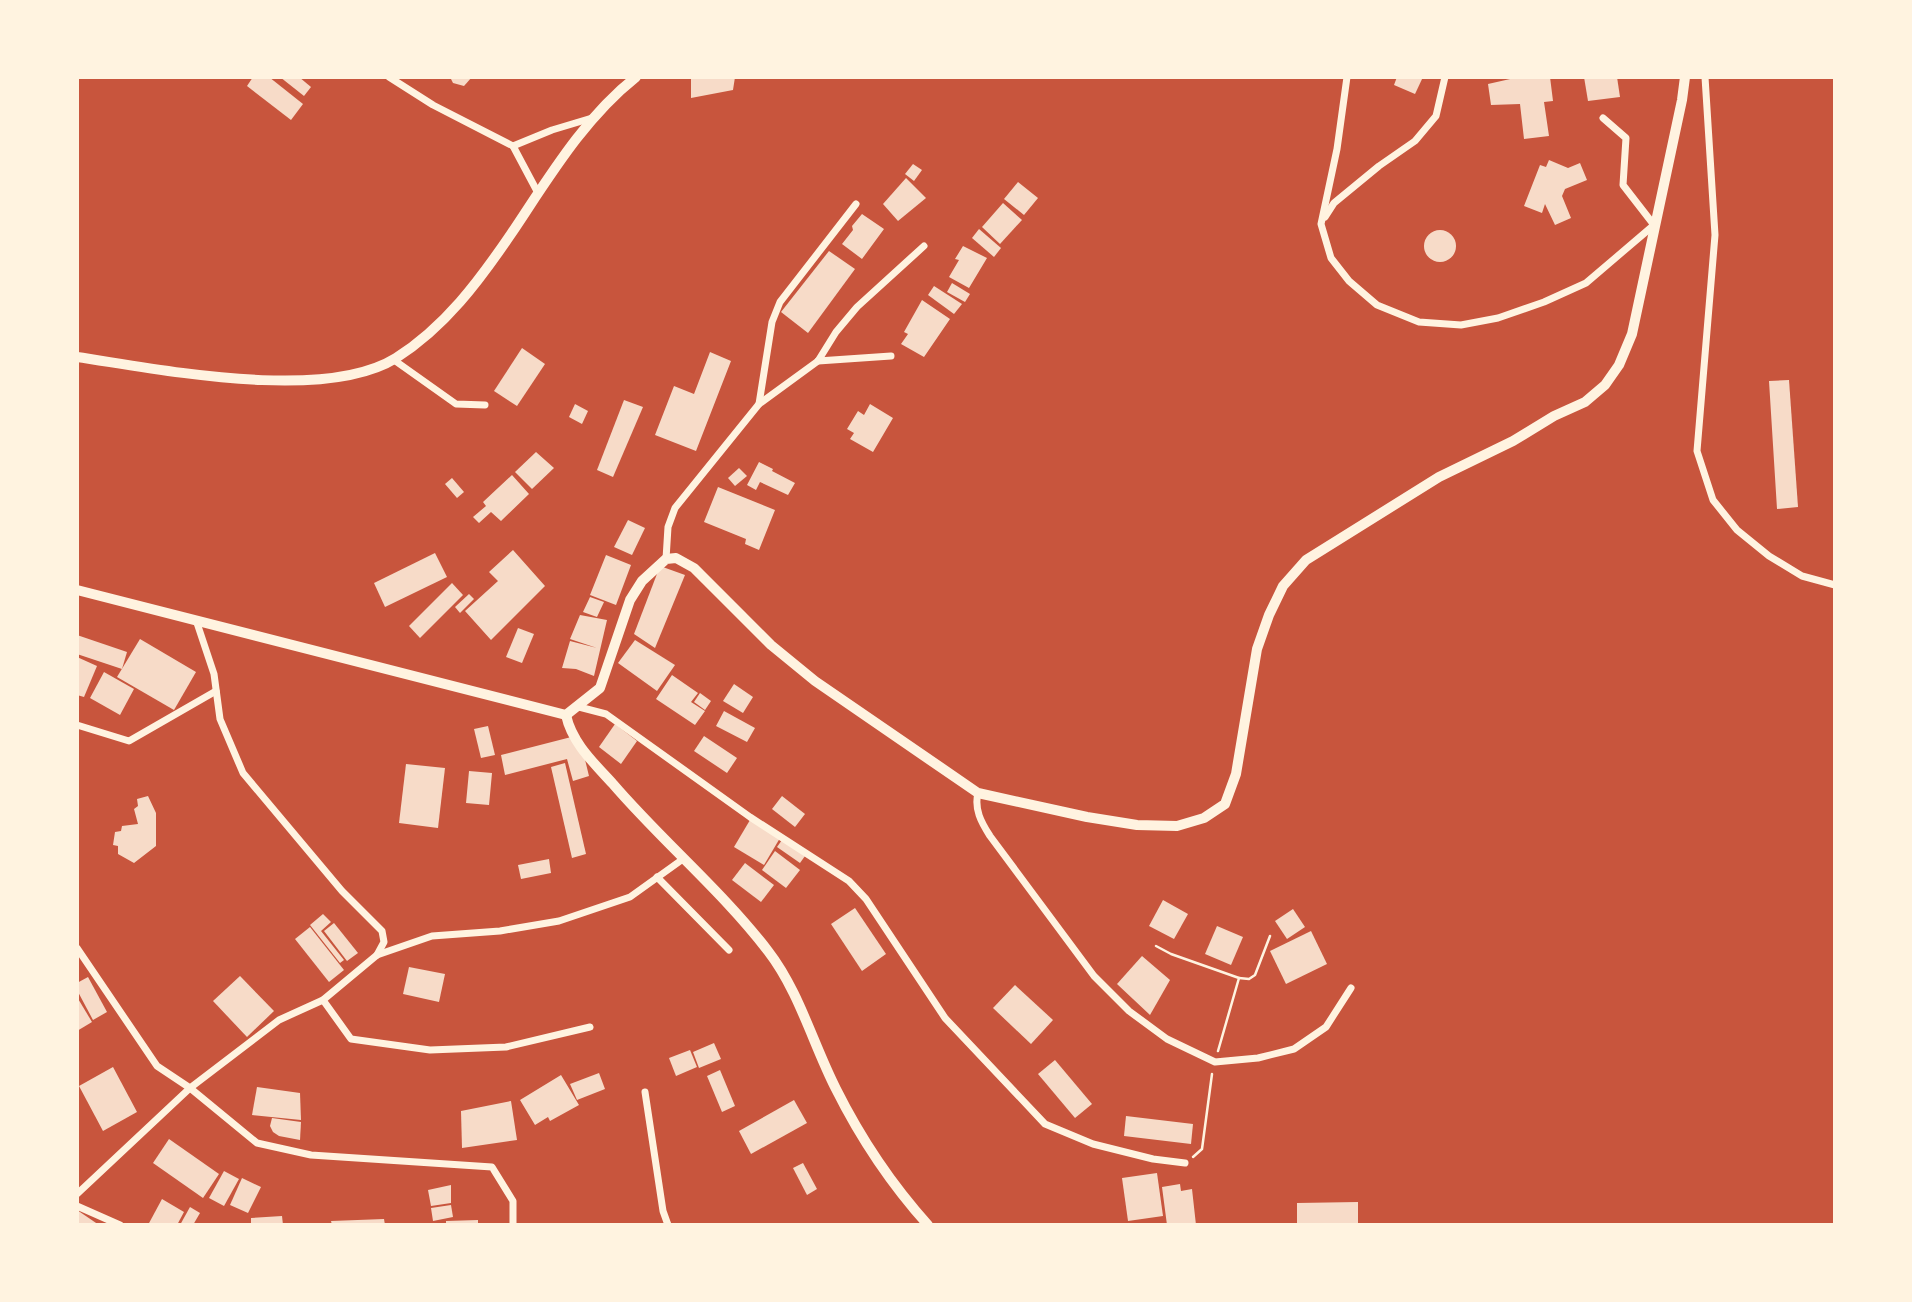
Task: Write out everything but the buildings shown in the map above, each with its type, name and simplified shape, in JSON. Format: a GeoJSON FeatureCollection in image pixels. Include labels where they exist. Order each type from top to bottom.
{"type":"FeatureCollection","features":[{"type":"Feature","properties":{"kind":"street"},"geometry":{"type":"LineString","coordinates":[[389,77],[433,105],[513,146],[538,193]]}},
{"type":"Feature","properties":{"kind":"street"},"geometry":{"type":"LineString","coordinates":[[77,357],[172,372],[306,382],[363,372],[394,359],[423,339],[459,304],[488,268],[592,118],[636,77]]}},
{"type":"Feature","properties":{"kind":"street"},"geometry":{"type":"LineString","coordinates":[[1347,77],[1337,149],[1321,224],[1331,258],[1349,281],[1377,305],[1419,322],[1461,325],[1498,318],[1544,302],[1586,283],[1654,225]]}},
{"type":"Feature","properties":{"kind":"street"},"geometry":{"type":"LineString","coordinates":[[1321,224],[1334,203],[1379,166],[1397,156],[1422,133],[1436,116],[1445,77]]}},
{"type":"Feature","properties":{"kind":"street"},"geometry":{"type":"LineString","coordinates":[[77,590],[566,715],[600,688],[630,600],[642,581],[666,559],[676,558],[694,568],[771,645],[815,681],[978,793],[1137,825],[1177,826],[1204,818],[1225,804],[1237,774],[1257,649],[1283,586],[1306,560],[1439,477],[1513,441],[1553,416],[1585,402],[1605,386],[1619,365],[1632,334],[1685,77]]}},
{"type":"Feature","properties":{"kind":"street"},"geometry":{"type":"LineString","coordinates":[[1705,77],[1715,235],[1697,451],[1713,500],[1737,530],[1769,556],[1802,576],[1835,584]]}},
{"type":"Feature","properties":{"kind":"street"},"geometry":{"type":"LineString","coordinates":[[513,146],[592,118]]}},
{"type":"Feature","properties":{"kind":"street"},"geometry":{"type":"LineString","coordinates":[[1603,118],[1626,138],[1623,185],[1654,225]]}},
{"type":"Feature","properties":{"kind":"street"},"geometry":{"type":"LineString","coordinates":[[759,404],[772,322],[780,302],[856,204]]}},
{"type":"Feature","properties":{"kind":"street"},"geometry":{"type":"LineString","coordinates":[[666,559],[668,527],[676,508],[759,404],[818,361],[836,332],[857,307],[924,246]]}},
{"type":"Feature","properties":{"kind":"street"},"geometry":{"type":"LineString","coordinates":[[818,361],[891,356]]}},
{"type":"Feature","properties":{"kind":"street"},"geometry":{"type":"LineString","coordinates":[[394,359],[456,404],[485,405]]}},
{"type":"Feature","properties":{"kind":"street"},"geometry":{"type":"LineString","coordinates":[[195,620],[214,674],[220,719],[243,774],[342,891],[382,931],[384,942],[377,955]]}},
{"type":"Feature","properties":{"kind":"street"},"geometry":{"type":"LineString","coordinates":[[77,725],[129,741],[216,691]]}},
{"type":"Feature","properties":{"kind":"street"},"geometry":{"type":"LineString","coordinates":[[579,707],[606,714],[750,817],[849,881],[866,899],[945,1018],[1045,1124],[1093,1144],[1160,1161],[1185,1163]]}},
{"type":"Feature","properties":{"kind":"street"},"geometry":{"type":"LineString","coordinates":[[566,715],[569,729],[582,749],[632,807],[769,952],[809,1028],[836,1089],[872,1151],[928,1225]]}},
{"type":"Feature","properties":{"kind":"street"},"geometry":{"type":"LineString","coordinates":[[978,793],[976,800],[980,819],[985,827],[1094,976],[1129,1011],[1167,1039],[1215,1062],[1258,1058],[1294,1049],[1326,1027],[1351,988]]}},
{"type":"Feature","properties":{"kind":"street"},"geometry":{"type":"LineString","coordinates":[[77,1194],[190,1088],[279,1020],[323,1000],[377,955],[432,936],[500,931],[559,921],[629,897],[683,859]]}},
{"type":"Feature","properties":{"kind":"street"},"geometry":{"type":"LineString","coordinates":[[657,877],[729,950]]}},
{"type":"Feature","properties":{"kind":"street"},"geometry":{"type":"LineString","coordinates":[[77,948],[157,1066],[190,1088],[257,1143],[311,1155],[492,1167],[513,1201],[513,1225]]}},
{"type":"Feature","properties":{"kind":"street"},"geometry":{"type":"LineString","coordinates":[[323,1000],[351,1040],[430,1050],[506,1047],[590,1027]]}},
{"type":"Feature","properties":{"kind":"street"},"geometry":{"type":"LineString","coordinates":[[645,1092],[663,1211],[668,1225]]}},
{"type":"Feature","properties":{"kind":"street"},"geometry":{"type":"LineString","coordinates":[[77,1206],[120,1225]]}},
{"type":"Feature","properties":{"kind":"path"},"geometry":{"type":"LineString","coordinates":[[1156,946],[1171,954],[1249,979],[1255,975],[1270,936]]}},
{"type":"Feature","properties":{"kind":"path"},"geometry":{"type":"LineString","coordinates":[[1185,1163],[1202,1149],[1215,1062],[1239,978]]}}]}
